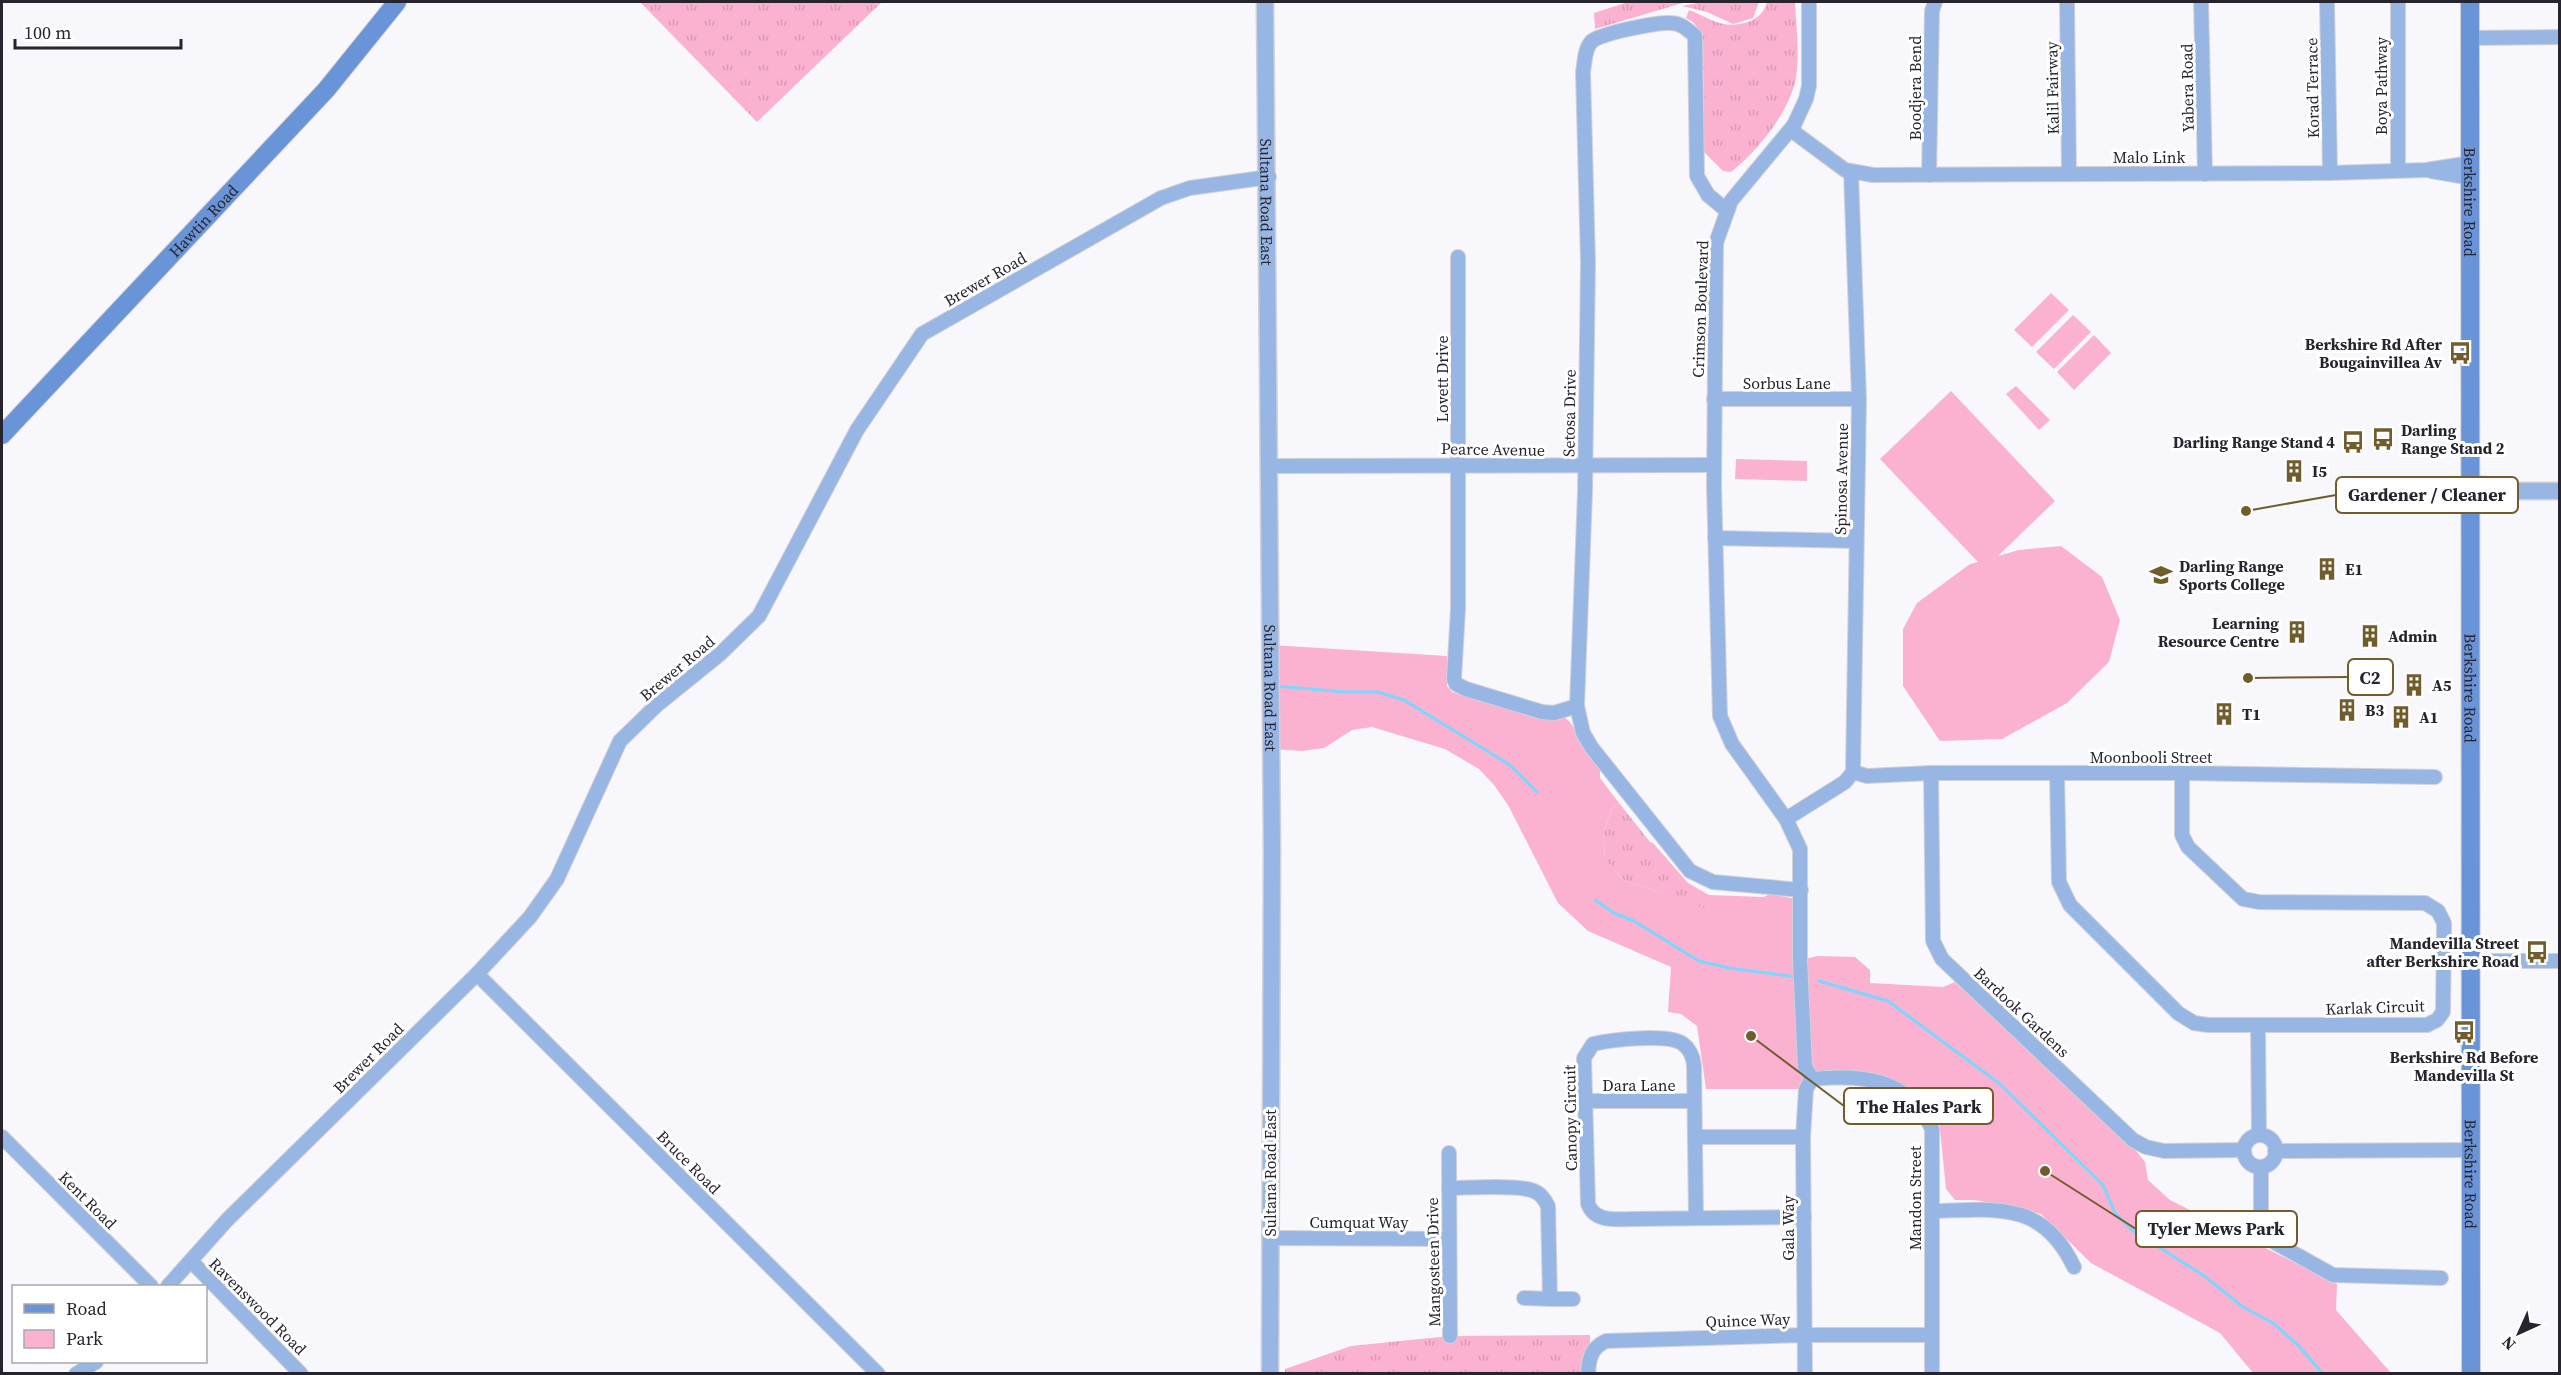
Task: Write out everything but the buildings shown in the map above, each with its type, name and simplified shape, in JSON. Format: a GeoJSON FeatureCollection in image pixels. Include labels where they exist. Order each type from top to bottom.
{"type":"FeatureCollection","features":[{"type":"Feature","properties":{"kind":"main road","name":"Hawtin Road"},"geometry":{"type":"LineString","coordinates":[[2,435],[326,90],[397,2]]}},
{"type":"Feature","properties":{"kind":"main road","name":"Berkshire Road"},"geometry":{"type":"LineString","coordinates":[[2470,2],[2472,1374]]}},
{"type":"Feature","properties":{"kind":"street","name":"Sultana Road East"},"geometry":{"type":"LineString","coordinates":[[1265,2],[1271,466],[1270,1374]]}},
{"type":"Feature","properties":{"kind":"street","name":"Crimson Boulevard"},"geometry":{"type":"LineString","coordinates":[[1786,819],[1740,756],[1724,731],[1720,716],[1714,465],[1716,243],[1729,206],[1793,127],[1806,99],[1809,86],[1809,2]]}},
{"type":"Feature","properties":{"kind":"street","name":"Boodjera Bend"},"geometry":{"type":"LineString","coordinates":[[1929,175],[1932,11],[1935,2]]}},
{"type":"Feature","properties":{"kind":"street","name":"Kalil Fairway"},"geometry":{"type":"LineString","coordinates":[[2067,2],[2069,174]]}},
{"type":"Feature","properties":{"kind":"street","name":"Yabera Road"},"geometry":{"type":"LineString","coordinates":[[2201,2],[2205,174]]}},
{"type":"Feature","properties":{"kind":"street","name":"Korad Terrace"},"geometry":{"type":"LineString","coordinates":[[2327,2],[2330,173]]}},
{"type":"Feature","properties":{"kind":"street","name":"Boya Pathway"},"geometry":{"type":"LineString","coordinates":[[2398,2],[2398,170]]}},
{"type":"Feature","properties":{"kind":"street","name":"Setosa Drive"},"geometry":{"type":"LineString","coordinates":[[1729,206],[1705,183],[1695,161],[1695,36],[1683,25],[1670,23],[1626,29],[1593,40],[1586,49],[1583,72],[1588,262],[1577,706],[1583,733],[1592,748],[1690,871],[1713,882],[1801,890]]}},
{"type":"Feature","properties":{"kind":"street"},"geometry":{"type":"LineString","coordinates":[[2470,38],[2559,37]]}},
{"type":"Feature","properties":{"kind":"street"},"geometry":{"type":"LineString","coordinates":[[1793,127],[1814,140],[1824,154],[1838,166],[1851,172]]}},
{"type":"Feature","properties":{"kind":"street","name":"Malo Link"},"geometry":{"type":"LineString","coordinates":[[1851,172],[1873,175],[1929,175],[2472,170]]}},
{"type":"Feature","properties":{"kind":"street","name":"Spinosa Avenue"},"geometry":{"type":"LineString","coordinates":[[1851,172],[1859,399],[1856,541],[1860,774]]}},
{"type":"Feature","properties":{"kind":"street","name":"Brewer Road"},"geometry":{"type":"LineString","coordinates":[[170,1285],[227,1220],[477,974],[530,917],[557,879],[621,741],[657,705],[720,654],[759,616],[857,430],[922,334],[1161,198],[1190,188],[1269,177]]}},
{"type":"Feature","properties":{"kind":"street","name":"Lovett Drive"},"geometry":{"type":"LineString","coordinates":[[1458,257],[1458,609],[1454,674],[1456,684],[1542,712],[1554,713],[1577,706]]}},
{"type":"Feature","properties":{"kind":"street","name":"Sorbus Lane"},"geometry":{"type":"LineString","coordinates":[[1714,399],[1859,399]]}},
{"type":"Feature","properties":{"kind":"street","name":"Pearce Avenue"},"geometry":{"type":"LineString","coordinates":[[1271,466],[1714,465]]}},
{"type":"Feature","properties":{"kind":"street"},"geometry":{"type":"LineString","coordinates":[[2472,490],[2504,487],[2515,491],[2559,491]]}},
{"type":"Feature","properties":{"kind":"street"},"geometry":{"type":"LineString","coordinates":[[1715,538],[1856,541]]}},
{"type":"Feature","properties":{"kind":"street","name":"Bardook Gardens"},"geometry":{"type":"LineString","coordinates":[[1931,773],[1933,941],[1949,967],[2133,1140],[2146,1147],[2164,1151],[2244,1150]]}},
{"type":"Feature","properties":{"kind":"street","name":"Karlak Circuit"},"geometry":{"type":"LineString","coordinates":[[2057,773],[2059,882],[2070,905],[2178,1013],[2200,1024],[2258,1026],[2427,1025],[2437,1020],[2443,1012],[2444,923],[2438,910],[2425,903],[2259,902],[2243,899],[2197,858],[2182,835],[2182,773]]}},
{"type":"Feature","properties":{"kind":"street","name":"Moonbooli Street"},"geometry":{"type":"LineString","coordinates":[[1860,774],[2182,773],[2435,777]]}},
{"type":"Feature","properties":{"kind":"street"},"geometry":{"type":"LineString","coordinates":[[1810,1081],[1805,1067],[1800,849],[1786,819],[1860,774]]}},
{"type":"Feature","properties":{"kind":"street"},"geometry":{"type":"LineString","coordinates":[[2471,961],[2559,961]]}},
{"type":"Feature","properties":{"kind":"street","name":"Bruce Road"},"geometry":{"type":"LineString","coordinates":[[477,974],[878,1374]]}},
{"type":"Feature","properties":{"kind":"street"},"geometry":{"type":"LineString","coordinates":[[2258,1026],[2259,1135]]}},
{"type":"Feature","properties":{"kind":"street","name":"Canopy Circuit"},"geometry":{"type":"LineString","coordinates":[[1696,1217],[1694,1065],[1690,1051],[1683,1043],[1674,1040],[1657,1039],[1593,1044],[1584,1058],[1584,1101],[1588,1204],[1595,1215],[1608,1219],[1804,1217]]}},
{"type":"Feature","properties":{"kind":"street","name":"Mandon Street"},"geometry":{"type":"LineString","coordinates":[[1810,1081],[1841,1077],[1876,1079],[1897,1089],[1924,1112],[1932,1129],[1932,1374]]}},
{"type":"Feature","properties":{"kind":"street","name":"Gala Way"},"geometry":{"type":"LineString","coordinates":[[1805,1374],[1803,1137],[1810,1081]]}},
{"type":"Feature","properties":{"kind":"street","name":"Dara Lane"},"geometry":{"type":"LineString","coordinates":[[1584,1101],[1694,1101]]}},
{"type":"Feature","properties":{"kind":"street"},"geometry":{"type":"LineString","coordinates":[[2259,1135],[2269,1138],[2275,1151],[2269,1164],[2261,1167],[2247,1160],[2244,1150],[2250,1138],[2259,1135]]}},
{"type":"Feature","properties":{"kind":"street","name":"Kent Road"},"geometry":{"type":"LineString","coordinates":[[2,1137],[149,1285]]}},
{"type":"Feature","properties":{"kind":"street"},"geometry":{"type":"LineString","coordinates":[[1695,1137],[1803,1137]]}},
{"type":"Feature","properties":{"kind":"street"},"geometry":{"type":"LineString","coordinates":[[2275,1151],[2472,1150]]}},
{"type":"Feature","properties":{"kind":"street","name":"Mangosteen Drive"},"geometry":{"type":"LineString","coordinates":[[1449,1153],[1450,1336]]}},
{"type":"Feature","properties":{"kind":"street"},"geometry":{"type":"LineString","coordinates":[[2261,1167],[2261,1221],[2272,1241],[2333,1275],[2441,1278]]}},
{"type":"Feature","properties":{"kind":"street","name":"Mangosteen Drive"},"geometry":{"type":"LineString","coordinates":[[1449,1188],[1520,1188],[1534,1191],[1543,1197],[1548,1206],[1550,1299]]}},
{"type":"Feature","properties":{"kind":"street"},"geometry":{"type":"LineString","coordinates":[[1932,1211],[2005,1209],[2023,1214],[2042,1225],[2066,1251],[2074,1267]]}},
{"type":"Feature","properties":{"kind":"street","name":"Cumquat Way"},"geometry":{"type":"LineString","coordinates":[[1270,1238],[1448,1239]]}},
{"type":"Feature","properties":{"kind":"street","name":"Ravenswood Road"},"geometry":{"type":"LineString","coordinates":[[191,1261],[301,1374]]}},
{"type":"Feature","properties":{"kind":"street"},"geometry":{"type":"LineString","coordinates":[[1524,1299],[1573,1299]]}},
{"type":"Feature","properties":{"kind":"street","name":"Quince Way"},"geometry":{"type":"LineString","coordinates":[[1588,1374],[1590,1355],[1598,1345],[1606,1341],[1806,1335],[1932,1335]]}},
{"type":"Feature","properties":{"kind":"street"},"geometry":{"type":"LineString","coordinates":[[76,1374],[94,1363]]}},
{"type":"Feature","properties":{"kind":"green space"},"geometry":{"type":"Polygon","coordinates":[[[640,2],[882,2],[757,122],[640,2]]]}},
{"type":"Feature","properties":{"kind":"green space"},"geometry":{"type":"Polygon","coordinates":[[[1628,2],[1686,2],[1595,29],[1594,13],[1628,2]]]}},
{"type":"Feature","properties":{"kind":"green space"},"geometry":{"type":"Polygon","coordinates":[[[1702,2],[1759,2],[1753,18],[1733,24],[1707,12],[1682,6],[1702,2]]]}},
{"type":"Feature","properties":{"kind":"green space"},"geometry":{"type":"Polygon","coordinates":[[[1767,2],[1795,2],[1798,58],[1793,90],[1780,116],[1762,142],[1731,172],[1723,171],[1704,152],[1703,35],[1693,22],[1686,18],[1689,10],[1724,24],[1739,24],[1758,17],[1767,2]]]}},
{"type":"Feature","properties":{"kind":"green space"},"geometry":{"type":"Polygon","coordinates":[[[2051,293],[2069,310],[2032,347],[2014,330],[2051,293]]]}},
{"type":"Feature","properties":{"kind":"green space"},"geometry":{"type":"Polygon","coordinates":[[[2073,315],[2091,332],[2054,369],[2036,352],[2073,315]]]}},
{"type":"Feature","properties":{"kind":"green space"},"geometry":{"type":"Polygon","coordinates":[[[2094,335],[2111,353],[2074,390],[2057,372],[2094,335]]]}},
{"type":"Feature","properties":{"kind":"green space"},"geometry":{"type":"Polygon","coordinates":[[[2016,386],[2050,420],[2039,430],[2006,394],[2016,386]]]}},
{"type":"Feature","properties":{"kind":"green space"},"geometry":{"type":"Polygon","coordinates":[[[1951,391],[2055,501],[1998,556],[2019,550],[2061,546],[2102,577],[2120,620],[2109,662],[2067,703],[2002,739],[1940,741],[1903,686],[1903,629],[1917,603],[1970,564],[1978,562],[1880,459],[1951,391]]]}},
{"type":"Feature","properties":{"kind":"green space"},"geometry":{"type":"Polygon","coordinates":[[[1736,459],[1807,461],[1807,481],[1735,479],[1736,459]]]}},
{"type":"Feature","properties":{"kind":"green space"},"geometry":{"type":"Polygon","coordinates":[[[1271,645],[1447,656],[1447,686],[1452,692],[1537,717],[1564,717],[1570,722],[1600,767],[1600,778],[1619,803],[1612,808],[1603,832],[1605,858],[1626,882],[1709,910],[1709,895],[1764,897],[1770,894],[1801,900],[1801,960],[1817,956],[1855,957],[1870,970],[1870,983],[1943,987],[1955,982],[2134,1148],[2145,1162],[2148,1180],[2170,1200],[2337,1284],[2336,1310],[2391,1373],[2253,1373],[2220,1333],[2091,1263],[2041,1214],[1975,1200],[1955,1200],[1946,1189],[1939,1120],[1924,1112],[1897,1089],[1823,1078],[1806,1089],[1706,1089],[1697,1026],[1681,1014],[1668,1012],[1671,967],[1588,931],[1558,903],[1508,805],[1479,769],[1445,749],[1372,727],[1352,730],[1324,748],[1302,751],[1272,749],[1271,645]]]}},
{"type":"Feature","properties":{"kind":"green space"},"geometry":{"type":"Polygon","coordinates":[[[1619,803],[1650,842],[1688,883],[1709,895],[1709,911],[1626,882],[1610,866],[1605,858],[1603,832],[1612,808],[1619,803]]]}},
{"type":"Feature","properties":{"kind":"green space"},"geometry":{"type":"Polygon","coordinates":[[[1590,1335],[1590,1373],[1285,1374],[1285,1369],[1351,1346],[1450,1336],[1590,1335]]]}},
{"type":"Feature","properties":{"kind":"waterway"},"geometry":{"type":"LineString","coordinates":[[1276,686],[1345,692],[1377,692],[1404,700],[1510,765],[1537,792]]}},
{"type":"Feature","properties":{"kind":"waterway"},"geometry":{"type":"LineString","coordinates":[[1595,900],[1699,961],[1729,968],[1797,977]]}},
{"type":"Feature","properties":{"kind":"waterway"},"geometry":{"type":"LineString","coordinates":[[1819,981],[1888,1001],[2000,1084],[2103,1185],[2115,1213],[2133,1231],[2203,1275],[2243,1307],[2273,1323],[2298,1345],[2323,1374]]}},
{"type":"Feature","properties":{"kind":"place","name":"Berkshire Rd After Bougainvillea Av"},"geometry":{"type":"Point","coordinates":[2460,353]}},
{"type":"Feature","properties":{"kind":"place","name":"Darling Range Stand 2"},"geometry":{"type":"Point","coordinates":[2383,439]}},
{"type":"Feature","properties":{"kind":"place","name":"Darling Range Stand 4"},"geometry":{"type":"Point","coordinates":[2353,442]}},
{"type":"Feature","properties":{"kind":"place","name":"I5"},"geometry":{"type":"Point","coordinates":[2294,471]}},
{"type":"Feature","properties":{"kind":"place","name":"Gardener / Cleaner"},"geometry":{"type":"Point","coordinates":[2246,511]}},
{"type":"Feature","properties":{"kind":"place","name":"E1"},"geometry":{"type":"Point","coordinates":[2327,569]}},
{"type":"Feature","properties":{"kind":"place","name":"Darling Range Sports College"},"geometry":{"type":"Point","coordinates":[2161,575]}},
{"type":"Feature","properties":{"kind":"place","name":"Learning Resource Centre"},"geometry":{"type":"Point","coordinates":[2297,632]}},
{"type":"Feature","properties":{"kind":"place","name":"Admin"},"geometry":{"type":"Point","coordinates":[2370,636]}},
{"type":"Feature","properties":{"kind":"place","name":"C2"},"geometry":{"type":"Point","coordinates":[2248,678]}},
{"type":"Feature","properties":{"kind":"place","name":"A5"},"geometry":{"type":"Point","coordinates":[2414,685]}},
{"type":"Feature","properties":{"kind":"place","name":"B3"},"geometry":{"type":"Point","coordinates":[2347,710]}},
{"type":"Feature","properties":{"kind":"place","name":"T1"},"geometry":{"type":"Point","coordinates":[2224,714]}},
{"type":"Feature","properties":{"kind":"place","name":"A1"},"geometry":{"type":"Point","coordinates":[2401,717]}},
{"type":"Feature","properties":{"kind":"place","name":"Mandevilla Street after Berkshire Road"},"geometry":{"type":"Point","coordinates":[2537,952]}},
{"type":"Feature","properties":{"kind":"place","name":"Berkshire Rd Before Mandevilla St"},"geometry":{"type":"Point","coordinates":[2464,1032]}},
{"type":"Feature","properties":{"kind":"place","name":"The Hales Park"},"geometry":{"type":"Point","coordinates":[1751,1036]}},
{"type":"Feature","properties":{"kind":"place","name":"Tyler Mews Park"},"geometry":{"type":"Point","coordinates":[2045,1171]}}]}
